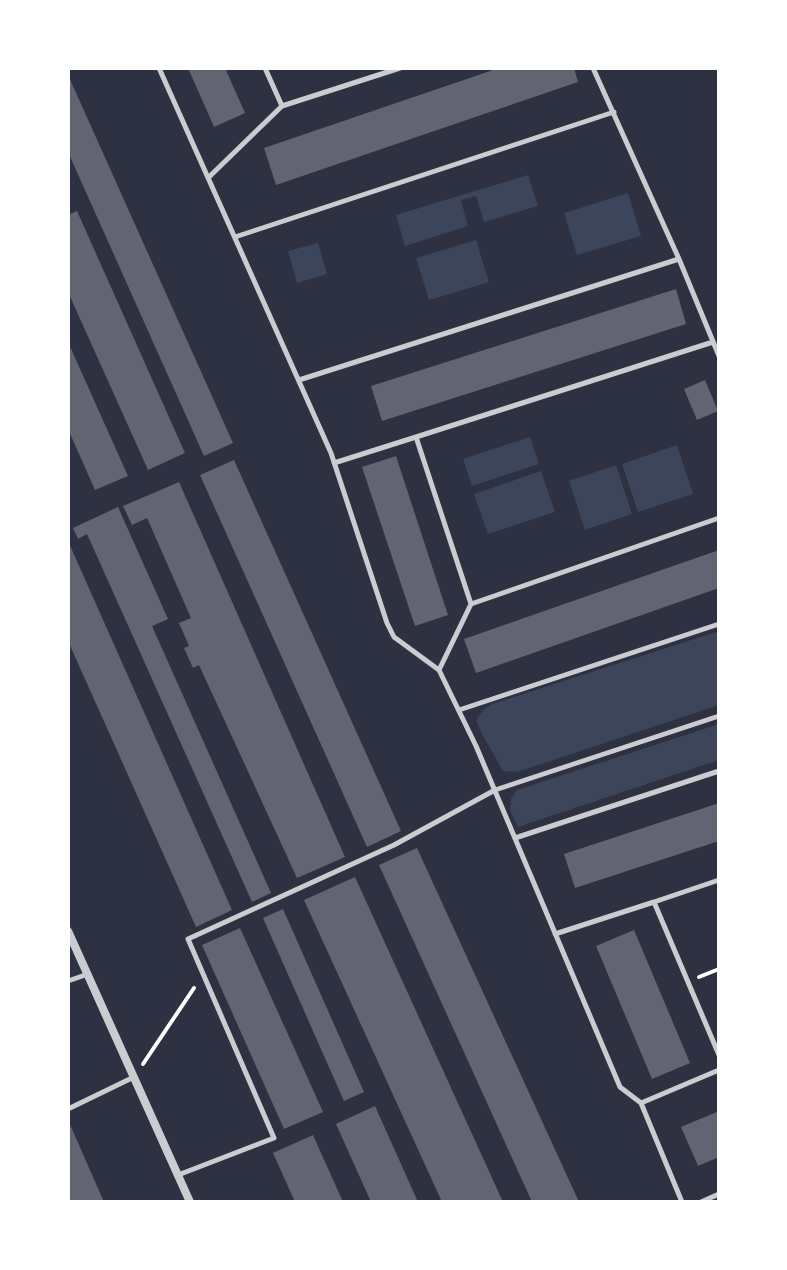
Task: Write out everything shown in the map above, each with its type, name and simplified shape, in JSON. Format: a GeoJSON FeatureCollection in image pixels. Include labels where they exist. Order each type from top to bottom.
{"type":"FeatureCollection","features":[{"type":"Feature","properties":{"kind":"street"},"geometry":{"type":"LineString","coordinates":[[68,931],[190,1202]]}},
{"type":"Feature","properties":{"kind":"lane"},"geometry":{"type":"LineString","coordinates":[[159,68],[334,463],[394,637],[439,670],[495,790],[620,1087],[641,1103],[682,1202]]}},
{"type":"Feature","properties":{"kind":"lane"},"geometry":{"type":"LineString","coordinates":[[265,68],[282,106]]}},
{"type":"Feature","properties":{"kind":"lane"},"geometry":{"type":"LineString","coordinates":[[208,178],[282,106],[400,68]]}},
{"type":"Feature","properties":{"kind":"lane"},"geometry":{"type":"LineString","coordinates":[[593,68],[719,356]]}},
{"type":"Feature","properties":{"kind":"lane"},"geometry":{"type":"LineString","coordinates":[[235,237],[614,112]]}},
{"type":"Feature","properties":{"kind":"lane"},"geometry":{"type":"LineString","coordinates":[[299,380],[679,259]]}},
{"type":"Feature","properties":{"kind":"lane"},"geometry":{"type":"LineString","coordinates":[[334,463],[713,342]]}},
{"type":"Feature","properties":{"kind":"lane"},"geometry":{"type":"LineString","coordinates":[[416,437],[471,604],[439,670]]}},
{"type":"Feature","properties":{"kind":"lane"},"geometry":{"type":"LineString","coordinates":[[471,604],[719,518]]}},
{"type":"Feature","properties":{"kind":"lane"},"geometry":{"type":"LineString","coordinates":[[459,710],[719,624]]}},
{"type":"Feature","properties":{"kind":"lane"},"geometry":{"type":"LineString","coordinates":[[178,1175],[274,1138],[188,939],[394,845],[495,790],[719,716]]}},
{"type":"Feature","properties":{"kind":"lane"},"geometry":{"type":"LineString","coordinates":[[515,838],[719,771]]}},
{"type":"Feature","properties":{"kind":"lane"},"geometry":{"type":"LineString","coordinates":[[555,934],[719,880]]}},
{"type":"Feature","properties":{"kind":"lane"},"geometry":{"type":"LineString","coordinates":[[654,902],[719,1055]]}},
{"type":"Feature","properties":{"kind":"lane"},"geometry":{"type":"LineString","coordinates":[[68,981],[88,974]]}},
{"type":"Feature","properties":{"kind":"lane"},"geometry":{"type":"LineString","coordinates":[[641,1103],[719,1070]]}},
{"type":"Feature","properties":{"kind":"lane"},"geometry":{"type":"LineString","coordinates":[[68,1109],[134,1077]]}},
{"type":"Feature","properties":{"kind":"lane"},"geometry":{"type":"LineString","coordinates":[[701,1202],[719,1194]]}},
{"type":"Feature","properties":{"kind":"path"},"geometry":{"type":"LineString","coordinates":[[688,982],[719,969]]}},
{"type":"Feature","properties":{"kind":"path"},"geometry":{"type":"LineString","coordinates":[[134,1077],[202,976]]}},
{"type":"Feature","properties":{"kind":"shaded area"},"geometry":{"type":"Polygon","coordinates":[[[528,175],[538,206],[484,222],[476,196],[461,200],[468,226],[405,246],[396,215],[528,175]]]}},
{"type":"Feature","properties":{"kind":"shaded area"},"geometry":{"type":"Polygon","coordinates":[[[628,193],[641,236],[577,255],[564,213],[628,193]]]}},
{"type":"Feature","properties":{"kind":"shaded area"},"geometry":{"type":"Polygon","coordinates":[[[476,240],[489,282],[429,300],[416,258],[476,240]]]}},
{"type":"Feature","properties":{"kind":"shaded area"},"geometry":{"type":"Polygon","coordinates":[[[318,243],[327,274],[297,283],[288,251],[318,243]]]}},
{"type":"Feature","properties":{"kind":"shaded area"},"geometry":{"type":"Polygon","coordinates":[[[530,437],[539,464],[472,486],[463,459],[530,437]]]}},
{"type":"Feature","properties":{"kind":"shaded area"},"geometry":{"type":"Polygon","coordinates":[[[677,445],[693,494],[638,512],[622,464],[677,445]]]}},
{"type":"Feature","properties":{"kind":"shaded area"},"geometry":{"type":"Polygon","coordinates":[[[616,465],[632,514],[585,530],[569,481],[616,465]]]}},
{"type":"Feature","properties":{"kind":"shaded area"},"geometry":{"type":"Polygon","coordinates":[[[541,471],[555,512],[488,534],[474,494],[541,471]]]}},
{"type":"Feature","properties":{"kind":"shaded area"},"geometry":{"type":"Polygon","coordinates":[[[719,631],[719,705],[517,772],[503,771],[476,720],[492,704],[719,631]]]}},
{"type":"Feature","properties":{"kind":"shaded area"},"geometry":{"type":"Polygon","coordinates":[[[719,724],[719,760],[518,827],[510,811],[511,799],[517,790],[719,724]]]}},
{"type":"Feature","properties":{"kind":"building"},"geometry":{"type":"Polygon","coordinates":[[[188,68],[225,68],[245,113],[214,127],[188,68]]]}},
{"type":"Feature","properties":{"kind":"building"},"geometry":{"type":"Polygon","coordinates":[[[499,68],[574,68],[578,82],[276,185],[264,148],[499,68]]]}},
{"type":"Feature","properties":{"kind":"building"},"geometry":{"type":"Polygon","coordinates":[[[68,75],[233,443],[204,456],[68,152],[68,75]]]}},
{"type":"Feature","properties":{"kind":"building"},"geometry":{"type":"Polygon","coordinates":[[[77,211],[185,453],[148,470],[68,292],[68,215],[77,211]]]}},
{"type":"Feature","properties":{"kind":"building"},"geometry":{"type":"Polygon","coordinates":[[[676,289],[686,324],[382,421],[371,386],[676,289]]]}},
{"type":"Feature","properties":{"kind":"building"},"geometry":{"type":"Polygon","coordinates":[[[68,342],[128,476],[95,490],[68,429],[68,342]]]}},
{"type":"Feature","properties":{"kind":"building"},"geometry":{"type":"Polygon","coordinates":[[[705,380],[718,411],[697,420],[684,389],[705,380]]]}},
{"type":"Feature","properties":{"kind":"building"},"geometry":{"type":"Polygon","coordinates":[[[396,456],[448,615],[415,626],[362,467],[396,456]]]}},
{"type":"Feature","properties":{"kind":"building"},"geometry":{"type":"Polygon","coordinates":[[[234,460],[401,831],[367,847],[200,475],[234,460]]]}},
{"type":"Feature","properties":{"kind":"building"},"geometry":{"type":"Polygon","coordinates":[[[179,482],[345,857],[297,878],[199,665],[193,668],[184,648],[189,646],[179,623],[191,618],[147,518],[132,525],[123,506],[179,482]]]}},
{"type":"Feature","properties":{"kind":"building"},"geometry":{"type":"Polygon","coordinates":[[[118,507],[168,619],[152,626],[271,893],[252,902],[87,534],[78,539],[73,528],[118,507]]]}},
{"type":"Feature","properties":{"kind":"building"},"geometry":{"type":"Polygon","coordinates":[[[68,541],[232,910],[196,927],[68,641],[68,541]]]}},
{"type":"Feature","properties":{"kind":"building"},"geometry":{"type":"Polygon","coordinates":[[[719,550],[719,588],[476,673],[464,639],[719,550]]]}},
{"type":"Feature","properties":{"kind":"building"},"geometry":{"type":"Polygon","coordinates":[[[719,803],[719,841],[575,888],[564,854],[719,803]]]}},
{"type":"Feature","properties":{"kind":"building"},"geometry":{"type":"Polygon","coordinates":[[[417,848],[579,1202],[532,1202],[379,865],[417,848]]]}},
{"type":"Feature","properties":{"kind":"building"},"geometry":{"type":"Polygon","coordinates":[[[355,877],[503,1202],[442,1202],[304,900],[355,877]]]}},
{"type":"Feature","properties":{"kind":"building"},"geometry":{"type":"Polygon","coordinates":[[[283,909],[364,1092],[344,1101],[263,918],[283,909]]]}},
{"type":"Feature","properties":{"kind":"building"},"geometry":{"type":"Polygon","coordinates":[[[240,928],[323,1112],[284,1129],[202,945],[240,928]]]}},
{"type":"Feature","properties":{"kind":"building"},"geometry":{"type":"Polygon","coordinates":[[[634,930],[690,1063],[652,1079],[596,946],[634,930]]]}},
{"type":"Feature","properties":{"kind":"building"},"geometry":{"type":"Polygon","coordinates":[[[375,1106],[418,1202],[371,1202],[336,1124],[375,1106]]]}},
{"type":"Feature","properties":{"kind":"building"},"geometry":{"type":"Polygon","coordinates":[[[719,1111],[719,1157],[698,1166],[681,1127],[719,1111]]]}},
{"type":"Feature","properties":{"kind":"building"},"geometry":{"type":"Polygon","coordinates":[[[68,1120],[104,1202],[68,1202],[68,1120]]]}},
{"type":"Feature","properties":{"kind":"building"},"geometry":{"type":"Polygon","coordinates":[[[313,1135],[343,1202],[295,1202],[273,1153],[313,1135]]]}}]}
